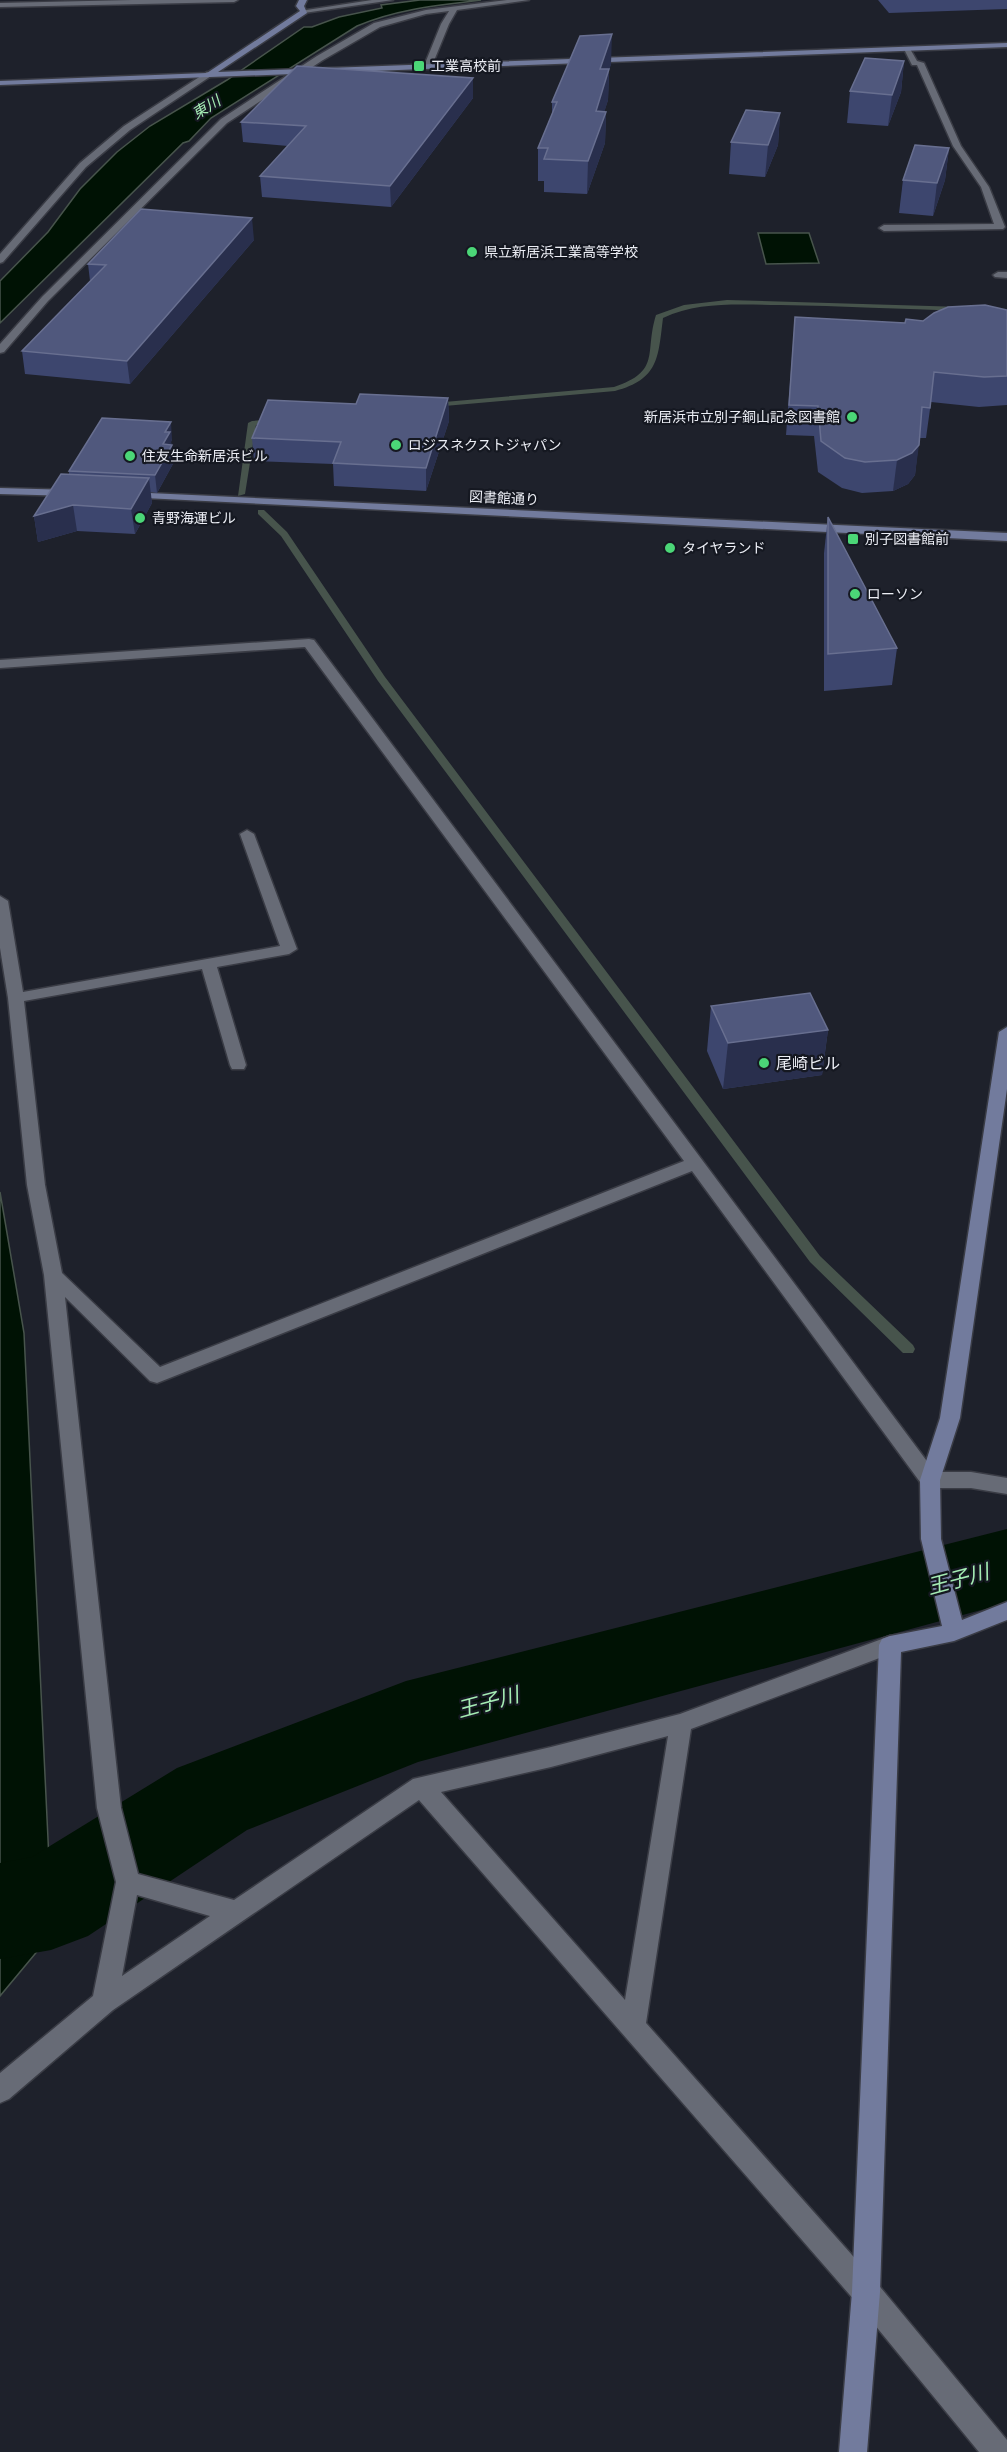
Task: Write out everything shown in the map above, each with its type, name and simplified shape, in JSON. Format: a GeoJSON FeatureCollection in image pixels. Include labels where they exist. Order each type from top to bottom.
{"type":"FeatureCollection","features":[{"type":"Feature","properties":{"kind":"street"},"geometry":{"type":"LineString","coordinates":[[0,5],[234,0]]}},
{"type":"Feature","properties":{"kind":"street"},"geometry":{"type":"LineString","coordinates":[[303,0],[300,6],[304,11]]}},
{"type":"Feature","properties":{"kind":"street"},"geometry":{"type":"LineString","coordinates":[[0,260],[83,165],[127,128],[304,11],[389,0]]}},
{"type":"Feature","properties":{"kind":"street"},"geometry":{"type":"LineString","coordinates":[[0,350],[45,299],[224,121],[305,70],[320,58],[378,25],[409,15],[525,0]]}},
{"type":"Feature","properties":{"kind":"street"},"geometry":{"type":"LineString","coordinates":[[428,66],[445,24],[455,8]]}},
{"type":"Feature","properties":{"kind":"street"},"geometry":{"type":"LineString","coordinates":[[0,83],[1007,45]]}},
{"type":"Feature","properties":{"kind":"street"},"geometry":{"type":"LineString","coordinates":[[884,228],[1000,228],[985,187],[957,146],[920,63],[915,63],[906,49]]}},
{"type":"Feature","properties":{"kind":"street"},"geometry":{"type":"LineString","coordinates":[[0,490],[82,493]]}},
{"type":"Feature","properties":{"kind":"street","name":"図書館通り"},"geometry":{"type":"LineString","coordinates":[[118,495],[1007,537]]}},
{"type":"Feature","properties":{"kind":"street"},"geometry":{"type":"LineString","coordinates":[[0,664],[309,643],[930,1480]]}},
{"type":"Feature","properties":{"kind":"street"},"geometry":{"type":"LineString","coordinates":[[16,998],[289,949],[247,834]]}},
{"type":"Feature","properties":{"kind":"street"},"geometry":{"type":"LineString","coordinates":[[0,901],[16,998],[36,1185],[53,1275],[109,1808],[128,1882],[104,2002]]}},
{"type":"Feature","properties":{"kind":"street"},"geometry":{"type":"LineString","coordinates":[[208,963],[237,1065]]}},
{"type":"Feature","properties":{"kind":"street"},"geometry":{"type":"LineString","coordinates":[[954,1632],[931,1539],[930,1480],[950,1418],[1007,1032]]}},
{"type":"Feature","properties":{"kind":"street"},"geometry":{"type":"LineString","coordinates":[[53,1275],[157,1376],[696,1163]]}},
{"type":"Feature","properties":{"kind":"street"},"geometry":{"type":"LineString","coordinates":[[930,1480],[971,1480],[1007,1486]]}},
{"type":"Feature","properties":{"kind":"street"},"geometry":{"type":"LineString","coordinates":[[0,2090],[104,2002],[421,1786],[551,1757],[681,1723],[890,1645],[954,1632],[1007,1611]]}},
{"type":"Feature","properties":{"kind":"street"},"geometry":{"type":"LineString","coordinates":[[853,2452],[866,2292],[890,1645]]}},
{"type":"Feature","properties":{"kind":"street"},"geometry":{"type":"LineString","coordinates":[[633,2027],[681,1723]]}},
{"type":"Feature","properties":{"kind":"street"},"geometry":{"type":"LineString","coordinates":[[421,1786],[866,2292],[998,2452]]}},
{"type":"Feature","properties":{"kind":"street"},"geometry":{"type":"LineString","coordinates":[[128,1882],[237,1912]]}},
{"type":"Feature","properties":{"kind":"water","name":"東川"},"geometry":{"type":"Polygon","coordinates":[[[420,0],[481,0],[387,15],[357,26],[211,118],[0,323],[0,281],[48,232],[80,189],[117,152],[150,126],[227,80],[304,27],[312,27],[339,17],[382,8],[381,5],[420,0]]]}},
{"type":"Feature","properties":{"kind":"water"},"geometry":{"type":"Polygon","coordinates":[[[758,233],[809,233],[819,263],[766,264],[758,233]]]}},
{"type":"Feature","properties":{"kind":"water"},"geometry":{"type":"Polygon","coordinates":[[[0,1192],[24,1333],[51,1902],[50,1936],[0,1996],[0,1192]]]}},
{"type":"Feature","properties":{"kind":"building"},"geometry":{"type":"Polygon","coordinates":[[[612,34],[600,69],[609,69],[596,111],[606,112],[588,161],[544,159],[548,148],[538,148],[557,102],[552,102],[580,36],[612,34]]]}},
{"type":"Feature","properties":{"kind":"building"},"geometry":{"type":"Polygon","coordinates":[[[865,58],[904,61],[892,95],[850,91],[865,58]]]}},
{"type":"Feature","properties":{"kind":"building"},"geometry":{"type":"Polygon","coordinates":[[[297,66],[473,78],[390,186],[260,176],[306,126],[241,122],[297,66]]]}},
{"type":"Feature","properties":{"kind":"building"},"geometry":{"type":"Polygon","coordinates":[[[746,110],[780,113],[768,145],[731,142],[746,110]]]}},
{"type":"Feature","properties":{"kind":"building"},"geometry":{"type":"Polygon","coordinates":[[[915,145],[949,148],[937,183],[903,180],[915,145]]]}},
{"type":"Feature","properties":{"kind":"building"},"geometry":{"type":"Polygon","coordinates":[[[141,209],[252,218],[127,361],[22,351],[106,265],[88,264],[141,209]]]}},
{"type":"Feature","properties":{"kind":"building","name":"新居浜市立別子銅山記念図書館"},"geometry":{"type":"Polygon","coordinates":[[[985,305],[1007,310],[1007,376],[984,377],[934,372],[930,408],[922,407],[919,445],[912,453],[897,460],[865,462],[845,458],[821,441],[818,406],[789,405],[795,317],[905,323],[906,319],[923,321],[948,307],[985,305]]]}},
{"type":"Feature","properties":{"kind":"building"},"geometry":{"type":"Polygon","coordinates":[[[360,394],[448,398],[426,468],[333,463],[341,442],[252,438],[268,400],[356,404],[360,394]]]}},
{"type":"Feature","properties":{"kind":"building"},"geometry":{"type":"Polygon","coordinates":[[[102,418],[171,422],[165,432],[170,432],[163,444],[172,445],[155,475],[69,471],[102,418]]]}},
{"type":"Feature","properties":{"kind":"building"},"geometry":{"type":"Polygon","coordinates":[[[61,474],[149,478],[131,509],[73,505],[34,516],[61,474]]]}},
{"type":"Feature","properties":{"kind":"building"},"geometry":{"type":"Polygon","coordinates":[[[828,517],[897,648],[828,654],[828,517]]]}},
{"type":"Feature","properties":{"kind":"building"},"geometry":{"type":"Polygon","coordinates":[[[810,993],[828,1030],[728,1043],[711,1006],[810,993]]]}},
{"type":"Feature","properties":{"kind":"waterway"},"geometry":{"type":"LineString","coordinates":[[433,405],[615,389],[630,384],[640,378],[652,364],[659,317],[684,307],[727,303],[792,303],[963,309]]}},
{"type":"Feature","properties":{"kind":"waterway"},"geometry":{"type":"LineString","coordinates":[[241,494],[252,423],[276,421]]}},
{"type":"Feature","properties":{"kind":"waterway"},"geometry":{"type":"LineString","coordinates":[[261,512],[284,534],[381,679],[815,1259],[908,1349]]}},
{"type":"Feature","properties":{"kind":"waterway","name":"王子川"},"geometry":{"type":"LineString","coordinates":[[0,1911],[51,1902],[212,1799],[406,1723],[1007,1566]]}},
{"type":"Feature","properties":{"kind":"place","name":"工業高校前"},"geometry":{"type":"Point","coordinates":[419,66]}},
{"type":"Feature","properties":{"kind":"place","name":"県立新居浜工業高等学校"},"geometry":{"type":"Point","coordinates":[472,252]}},
{"type":"Feature","properties":{"kind":"place","name":"新居浜市立別子銅山記念図書館"},"geometry":{"type":"Point","coordinates":[852,417]}},
{"type":"Feature","properties":{"kind":"place","name":"ロジスネクストジャパン"},"geometry":{"type":"Point","coordinates":[396,445]}},
{"type":"Feature","properties":{"kind":"place","name":"住友生命新居浜ビル"},"geometry":{"type":"Point","coordinates":[130,456]}},
{"type":"Feature","properties":{"kind":"place","name":"青野海運ビル"},"geometry":{"type":"Point","coordinates":[140,518]}},
{"type":"Feature","properties":{"kind":"place","name":"別子図書館前"},"geometry":{"type":"Point","coordinates":[853,539]}},
{"type":"Feature","properties":{"kind":"place","name":"タイヤランド"},"geometry":{"type":"Point","coordinates":[670,548]}},
{"type":"Feature","properties":{"kind":"place","name":"ローソン"},"geometry":{"type":"Point","coordinates":[855,594]}},
{"type":"Feature","properties":{"kind":"place","name":"尾崎ビル"},"geometry":{"type":"Point","coordinates":[764,1063]}}]}
